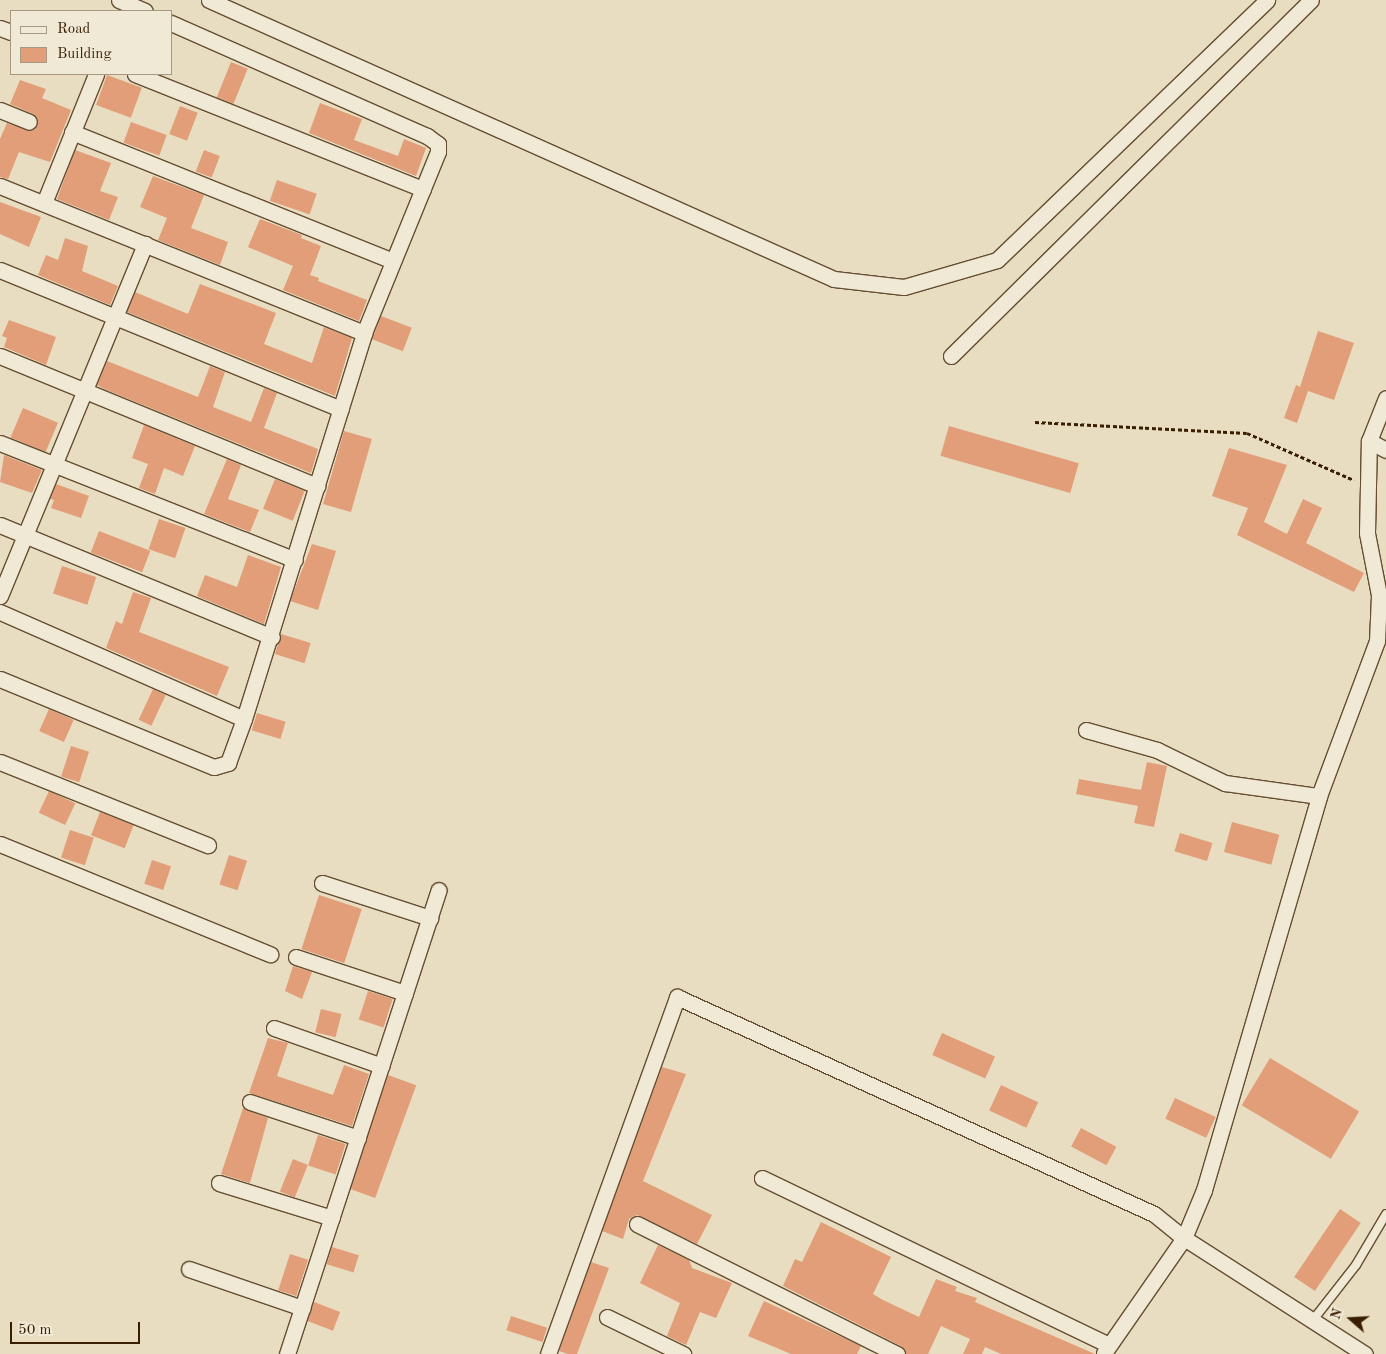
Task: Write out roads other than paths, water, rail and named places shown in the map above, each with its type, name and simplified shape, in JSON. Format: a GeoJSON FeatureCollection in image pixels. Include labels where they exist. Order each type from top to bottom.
{"type":"FeatureCollection","features":[{"type":"Feature","properties":{"kind":"street"},"geometry":{"type":"LineString","coordinates":[[209,0],[834,279],[904,287],[997,260],[1267,0]]}},
{"type":"Feature","properties":{"kind":"street"},"geometry":{"type":"LineString","coordinates":[[950,356],[1311,0]]}},
{"type":"Feature","properties":{"kind":"street"},"geometry":{"type":"LineString","coordinates":[[122,5],[140,10]]}},
{"type":"Feature","properties":{"kind":"street"},"geometry":{"type":"LineString","coordinates":[[0,679],[214,767],[228,763],[272,638],[364,333],[438,152],[434,140],[172,23]]}},
{"type":"Feature","properties":{"kind":"street"},"geometry":{"type":"LineString","coordinates":[[44,203],[96,75]]}},
{"type":"Feature","properties":{"kind":"street"},"geometry":{"type":"LineString","coordinates":[[141,75],[423,190]]}},
{"type":"Feature","properties":{"kind":"street"},"geometry":{"type":"LineString","coordinates":[[0,110],[29,122]]}},
{"type":"Feature","properties":{"kind":"street"},"geometry":{"type":"LineString","coordinates":[[72,132],[393,261]]}},
{"type":"Feature","properties":{"kind":"street"},"geometry":{"type":"LineString","coordinates":[[0,186],[364,333]]}},
{"type":"Feature","properties":{"kind":"street"},"geometry":{"type":"LineString","coordinates":[[0,596],[145,244]]}},
{"type":"Feature","properties":{"kind":"street"},"geometry":{"type":"LineString","coordinates":[[0,270],[341,409]]}},
{"type":"Feature","properties":{"kind":"street"},"geometry":{"type":"LineString","coordinates":[[0,356],[318,486]]}},
{"type":"Feature","properties":{"kind":"street"},"geometry":{"type":"LineString","coordinates":[[762,1178],[1106,1350],[1184,1238],[1204,1190],[1319,796],[1377,641],[1379,595],[1367,533],[1369,441],[1386,398]]}},
{"type":"Feature","properties":{"kind":"street"},"geometry":{"type":"LineString","coordinates":[[1369,441],[1386,450]]}},
{"type":"Feature","properties":{"kind":"street"},"geometry":{"type":"LineString","coordinates":[[0,442],[295,560]]}},
{"type":"Feature","properties":{"kind":"street"},"geometry":{"type":"LineString","coordinates":[[0,525],[272,638]]}},
{"type":"Feature","properties":{"kind":"street"},"geometry":{"type":"LineString","coordinates":[[0,612],[244,719]]}},
{"type":"Feature","properties":{"kind":"street"},"geometry":{"type":"LineString","coordinates":[[1086,730],[1173,756],[1225,783],[1319,796]]}},
{"type":"Feature","properties":{"kind":"street"},"geometry":{"type":"LineString","coordinates":[[0,762],[208,845]]}},
{"type":"Feature","properties":{"kind":"street"},"geometry":{"type":"LineString","coordinates":[[0,844],[270,954]]}},
{"type":"Feature","properties":{"kind":"street"},"geometry":{"type":"LineString","coordinates":[[322,882],[430,918]]}},
{"type":"Feature","properties":{"kind":"street"},"geometry":{"type":"LineString","coordinates":[[287,1354],[439,890]]}},
{"type":"Feature","properties":{"kind":"street"},"geometry":{"type":"LineString","coordinates":[[296,958],[405,994]]}},
{"type":"Feature","properties":{"kind":"street"},"geometry":{"type":"LineString","coordinates":[[548,1354],[677,997],[1154,1214],[1184,1238],[1365,1354]]}},
{"type":"Feature","properties":{"kind":"street"},"geometry":{"type":"LineString","coordinates":[[274,1028],[382,1066]]}},
{"type":"Feature","properties":{"kind":"street"},"geometry":{"type":"LineString","coordinates":[[250,1102],[358,1138]]}},
{"type":"Feature","properties":{"kind":"street"},"geometry":{"type":"LineString","coordinates":[[219,1183],[332,1218]]}},
{"type":"Feature","properties":{"kind":"street"},"geometry":{"type":"LineString","coordinates":[[637,1224],[897,1354]]}},
{"type":"Feature","properties":{"kind":"street"},"geometry":{"type":"LineString","coordinates":[[189,1269],[302,1308]]}},
{"type":"Feature","properties":{"kind":"street"},"geometry":{"type":"LineString","coordinates":[[607,1317],[683,1354]]}},
{"type":"Feature","properties":{"kind":"lane"},"geometry":{"type":"LineString","coordinates":[[1313,1320],[1356,1265],[1386,1214]]}}]}
